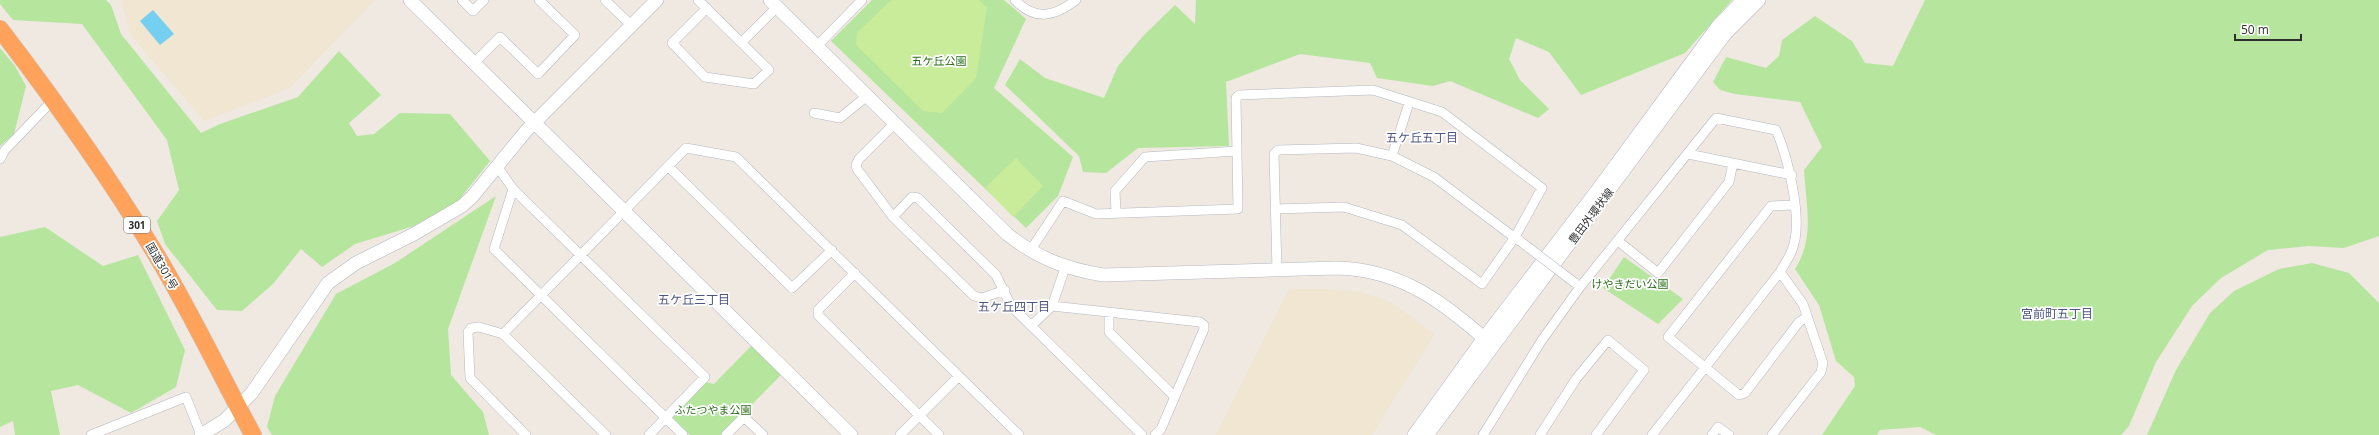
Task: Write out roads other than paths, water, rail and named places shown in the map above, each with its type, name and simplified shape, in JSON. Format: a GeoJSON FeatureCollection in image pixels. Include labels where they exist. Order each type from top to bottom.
{"type":"FeatureCollection","features":[{"type":"Feature","properties":{"kind":"highway","name":"国道301号"},"geometry":{"type":"LineString","coordinates":[[0,29],[54,99],[89,149],[157,256],[253,435]]}},
{"type":"Feature","properties":{"kind":"street"},"geometry":{"type":"LineString","coordinates":[[410,0],[475,62],[851,435]]}},
{"type":"Feature","properties":{"kind":"street"},"geometry":{"type":"LineString","coordinates":[[462,0],[473,11],[484,0]]}},
{"type":"Feature","properties":{"kind":"street"},"geometry":{"type":"LineString","coordinates":[[475,62],[500,37],[538,74],[575,35],[539,0]]}},
{"type":"Feature","properties":{"kind":"street"},"geometry":{"type":"LineString","coordinates":[[605,0],[632,26]]}},
{"type":"Feature","properties":{"kind":"street"},"geometry":{"type":"LineString","coordinates":[[91,435],[186,396],[201,435],[225,420],[251,394],[328,283],[356,263],[414,234],[462,206],[472,198],[535,122],[657,0]]}},
{"type":"Feature","properties":{"kind":"street"},"geometry":{"type":"LineString","coordinates":[[698,0],[769,70],[754,84],[705,77],[672,44],[706,8]]}},
{"type":"Feature","properties":{"kind":"street"},"geometry":{"type":"LineString","coordinates":[[817,46],[860,0]]}},
{"type":"Feature","properties":{"kind":"street"},"geometry":{"type":"LineString","coordinates":[[1015,0],[1032,14],[1045,14],[1062,11],[1076,0]]}},
{"type":"Feature","properties":{"kind":"street","name":"豊田外環状線"},"geometry":{"type":"LineString","coordinates":[[1427,435],[1488,342],[1596,192],[1718,26],[1743,0]]}},
{"type":"Feature","properties":{"kind":"street","name":"豊田外環状線"},"geometry":{"type":"LineString","coordinates":[[1414,435],[1488,342],[1725,34],[1759,0]]}},
{"type":"Feature","properties":{"kind":"street"},"geometry":{"type":"LineString","coordinates":[[742,42],[773,4],[1007,234],[1030,251],[1065,268],[1103,275],[1350,268],[1384,274],[1426,293],[1488,342]]}},
{"type":"Feature","properties":{"kind":"street"},"geometry":{"type":"LineString","coordinates":[[1030,251],[1063,201],[1096,214],[1238,209],[1236,98],[1238,95],[1373,90],[1409,103],[1442,112],[1542,187],[1542,190],[1518,239],[1485,282],[1479,284],[1402,225],[1344,207],[1275,208]]}},
{"type":"Feature","properties":{"kind":"street"},"geometry":{"type":"LineString","coordinates":[[814,114],[840,118],[845,116],[867,96]]}},
{"type":"Feature","properties":{"kind":"street"},"geometry":{"type":"LineString","coordinates":[[0,159],[5,150],[54,99]]}},
{"type":"Feature","properties":{"kind":"street"},"geometry":{"type":"LineString","coordinates":[[1392,156],[1409,103]]}},
{"type":"Feature","properties":{"kind":"street"},"geometry":{"type":"LineString","coordinates":[[1483,435],[1578,285],[1618,241],[1716,118],[1776,130],[1785,151],[1792,175],[1795,231],[1793,250],[1780,272],[1652,435]]}},
{"type":"Feature","properties":{"kind":"street"},"geometry":{"type":"LineString","coordinates":[[894,124],[856,165],[893,217],[975,298],[986,298],[1005,290]]}},
{"type":"Feature","properties":{"kind":"street"},"geometry":{"type":"LineString","coordinates":[[503,334],[686,148],[736,157],[1019,435]]}},
{"type":"Feature","properties":{"kind":"street"},"geometry":{"type":"LineString","coordinates":[[1277,271],[1274,154],[1276,152],[1356,148],[1392,156],[1434,177],[1578,285]]}},
{"type":"Feature","properties":{"kind":"street"},"geometry":{"type":"LineString","coordinates":[[1116,213],[1115,191],[1145,157],[1237,151]]}},
{"type":"Feature","properties":{"kind":"street"},"geometry":{"type":"LineString","coordinates":[[1688,154],[1792,175]]}},
{"type":"Feature","properties":{"kind":"street"},"geometry":{"type":"LineString","coordinates":[[1618,241],[1658,273],[1729,182],[1733,163]]}},
{"type":"Feature","properties":{"kind":"street"},"geometry":{"type":"LineString","coordinates":[[497,166],[513,189],[705,377],[649,435]]}},
{"type":"Feature","properties":{"kind":"street"},"geometry":{"type":"LineString","coordinates":[[668,166],[792,288],[832,250]]}},
{"type":"Feature","properties":{"kind":"street"},"geometry":{"type":"LineString","coordinates":[[513,189],[494,248],[683,435]]}},
{"type":"Feature","properties":{"kind":"street"},"geometry":{"type":"LineString","coordinates":[[893,217],[912,198],[918,198],[996,275],[1005,290],[1011,306],[1142,435]]}},
{"type":"Feature","properties":{"kind":"street"},"geometry":{"type":"LineString","coordinates":[[1794,205],[1771,206],[1668,338],[1739,395],[1745,393],[1799,322],[1807,317]]}},
{"type":"Feature","properties":{"kind":"street"},"geometry":{"type":"LineString","coordinates":[[1032,325],[1052,306],[1065,268]]}},
{"type":"Feature","properties":{"kind":"street"},"geometry":{"type":"LineString","coordinates":[[1772,435],[1821,372],[1823,363],[1803,304],[1780,272]]}},
{"type":"Feature","properties":{"kind":"street"},"geometry":{"type":"LineString","coordinates":[[854,273],[818,310],[818,315],[939,435]]}},
{"type":"Feature","properties":{"kind":"street"},"geometry":{"type":"LineString","coordinates":[[1052,306],[1200,322],[1204,325],[1161,429],[1155,435]]}},
{"type":"Feature","properties":{"kind":"street"},"geometry":{"type":"LineString","coordinates":[[1109,313],[1109,332],[1174,396]]}},
{"type":"Feature","properties":{"kind":"street"},"geometry":{"type":"LineString","coordinates":[[526,435],[470,378],[468,332],[471,328],[478,327],[503,334],[606,435]]}},
{"type":"Feature","properties":{"kind":"street"},"geometry":{"type":"LineString","coordinates":[[1540,435],[1576,379],[1608,340],[1644,370],[1596,435]]}},
{"type":"Feature","properties":{"kind":"street"},"geometry":{"type":"LineString","coordinates":[[900,435],[958,376]]}},
{"type":"Feature","properties":{"kind":"street"},"geometry":{"type":"LineString","coordinates":[[726,435],[744,417],[763,435]]}},
{"type":"Feature","properties":{"kind":"street"},"geometry":{"type":"LineString","coordinates":[[1712,435],[1718,427],[1729,435]]}},
{"type":"Feature","properties":{"kind":"water"},"geometry":{"type":"Polygon","coordinates":[[[153,10],[174,34],[160,45],[140,21],[153,10]]]}},
{"type":"Feature","properties":{"kind":"district","name":"五ケ丘五丁目"},"geometry":{"type":"Point","coordinates":[1422,138]}},
{"type":"Feature","properties":{"kind":"district","name":"五ケ丘三丁目"},"geometry":{"type":"Point","coordinates":[694,300]}},
{"type":"Feature","properties":{"kind":"district","name":"五ケ丘四丁目"},"geometry":{"type":"Point","coordinates":[1014,307]}},
{"type":"Feature","properties":{"kind":"district","name":"宮前町五丁目"},"geometry":{"type":"Point","coordinates":[2057,314]}},
{"type":"Feature","properties":{"kind":"park label","name":"五ケ丘公園"},"geometry":{"type":"Point","coordinates":[939,61]}},
{"type":"Feature","properties":{"kind":"park label","name":"けやきだい公園"},"geometry":{"type":"Point","coordinates":[1630,284]}},
{"type":"Feature","properties":{"kind":"park label","name":"ふたつやま公園"},"geometry":{"type":"Point","coordinates":[713,410]}}]}
